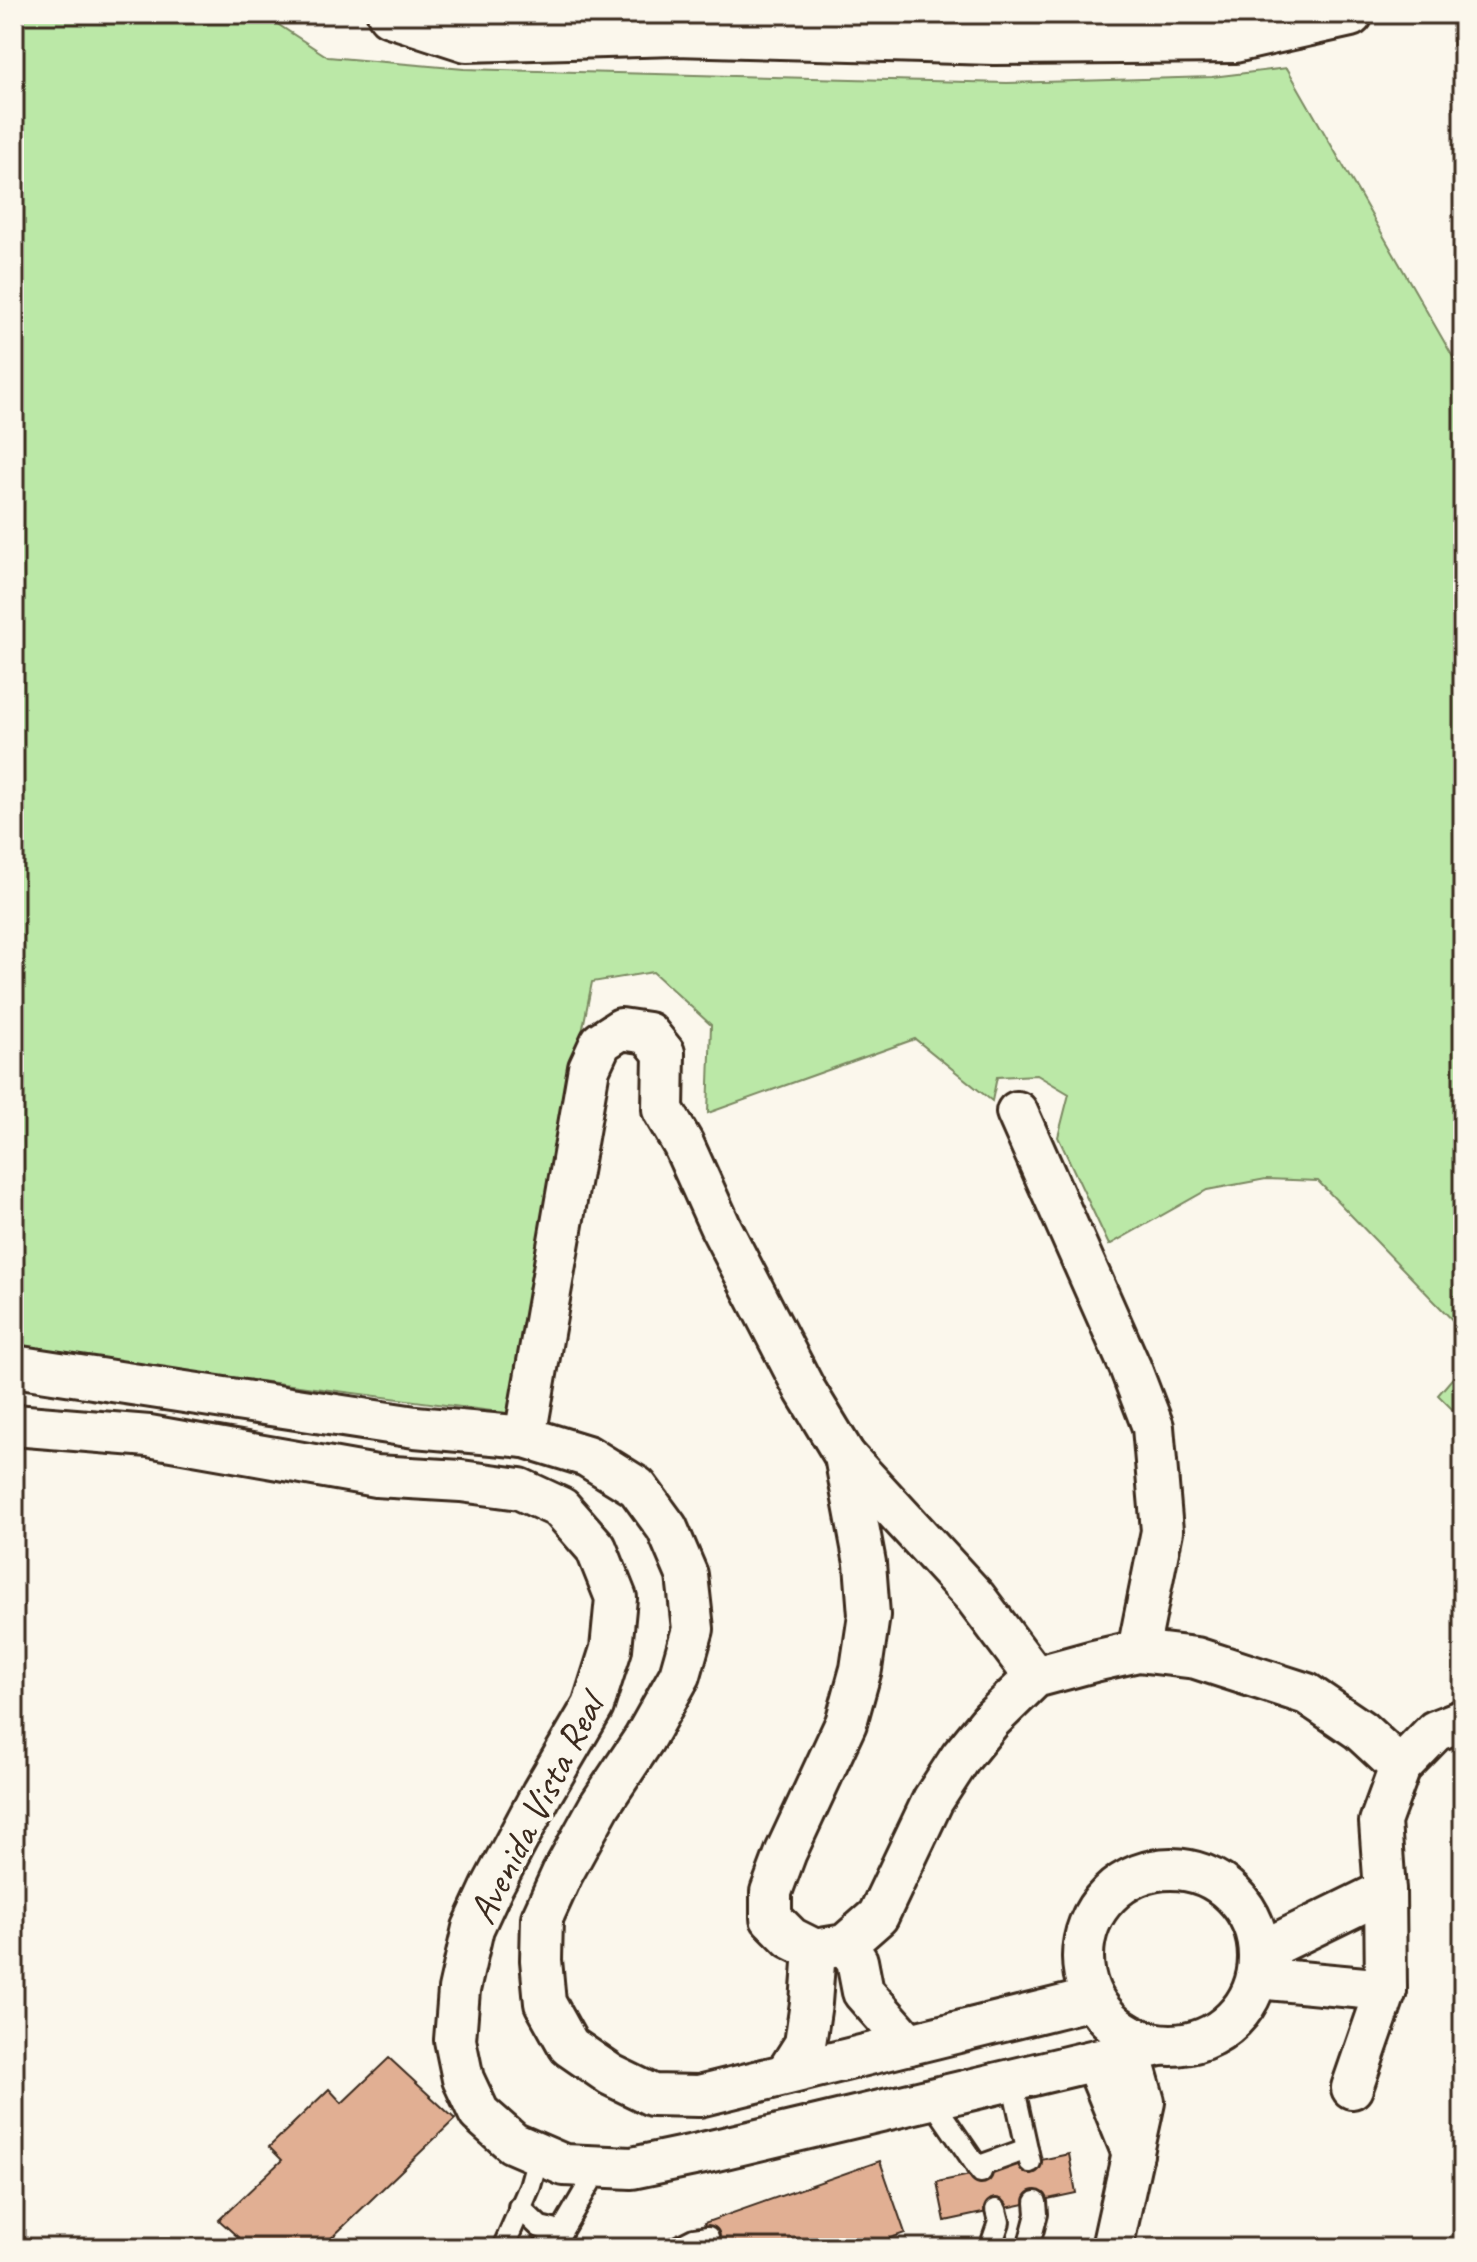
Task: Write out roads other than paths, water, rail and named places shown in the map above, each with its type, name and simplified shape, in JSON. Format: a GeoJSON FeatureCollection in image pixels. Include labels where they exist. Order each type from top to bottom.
{"type":"FeatureCollection","features":[{"type":"Feature","properties":{"kind":"street"},"geometry":{"type":"LineString","coordinates":[[390,14],[467,39],[676,33],[994,42],[1234,40],[1350,14]]}},
{"type":"Feature","properties":{"kind":"street"},"geometry":{"type":"LineString","coordinates":[[525,1437],[589,1068],[601,1042],[621,1029],[648,1033],[664,1053],[663,1110],[683,1144],[720,1226],[805,1390],[845,1456],[975,1597],[1035,1677]]}},
{"type":"Feature","properties":{"kind":"street"},"geometry":{"type":"LineString","coordinates":[[1017,1112],[1130,1367],[1153,1427],[1162,1531],[1138,1651]]}},
{"type":"Feature","properties":{"kind":"street","name":"Avenida Vista Real"},"geometry":{"type":"LineString","coordinates":[[14,1366],[415,1427],[525,1437],[587,1456],[637,1487],[667,1528],[687,1575],[693,1629],[680,1675],[644,1739],[600,1805],[542,1918],[541,1960],[545,2003],[569,2046],[611,2075],[652,2095],[699,2096],[1092,1999]]}},
{"type":"Feature","properties":{"kind":"street"},"geometry":{"type":"LineString","coordinates":[[149,1436],[159,1387]]}},
{"type":"Feature","properties":{"kind":"street","name":"Avenida Vista Real"},"geometry":{"type":"LineString","coordinates":[[14,1425],[149,1436],[376,1476],[461,1481],[520,1489],[561,1508],[596,1548],[616,1598],[611,1649],[593,1706],[542,1793],[473,1928],[459,1990],[455,2040],[463,2079],[479,2113],[513,2143],[564,2165],[632,2168],[1128,2053]]}},
{"type":"Feature","properties":{"kind":"street"},"geometry":{"type":"LineString","coordinates":[[845,1456],[866,1576],[869,1615],[861,1669],[846,1723],[786,1852],[771,1892],[771,1918],[791,1938],[830,1947],[857,1961],[863,1992],[909,2044]]}},
{"type":"Feature","properties":{"kind":"street"},"geometry":{"type":"LineString","coordinates":[[786,2074],[805,2044],[811,2003],[830,1947],[878,1916],[926,1812],[961,1757],[991,1720],[1035,1677],[1138,1651],[1196,1658],[1307,1694],[1360,1730],[1400,1767]]}},
{"type":"Feature","properties":{"kind":"street"},"geometry":{"type":"LineString","coordinates":[[1352,2088],[1386,1990],[1385,1891],[1380,1822],[1400,1767],[1435,1731],[1463,1720]]}},
{"type":"Feature","properties":{"kind":"street"},"geometry":{"type":"LineString","coordinates":[[542,1793],[600,1805]]}},
{"type":"Feature","properties":{"kind":"street"},"geometry":{"type":"LineString","coordinates":[[1112,2248],[1144,2102],[1128,2053],[1132,2037],[1109,2021],[1092,1999],[1084,1972],[1084,1943],[1093,1915],[1110,1893],[1134,1877],[1162,1869],[1191,1870],[1217,1881],[1239,1899],[1254,1924],[1259,1965],[1248,2001],[1232,2022],[1211,2036],[1186,2045],[1128,2053]]}},
{"type":"Feature","properties":{"kind":"street"},"geometry":{"type":"LineString","coordinates":[[1259,1965],[1385,1891]]}},
{"type":"Feature","properties":{"kind":"street"},"geometry":{"type":"LineString","coordinates":[[1259,1965],[1386,1990]]}},
{"type":"Feature","properties":{"kind":"lane"},"geometry":{"type":"LineString","coordinates":[[931,2099],[979,2170],[1028,2156],[1012,2080]]}},
{"type":"Feature","properties":{"kind":"lane"},"geometry":{"type":"LineString","coordinates":[[503,2248],[530,2186],[539,2154]]}},
{"type":"Feature","properties":{"kind":"lane"},"geometry":{"type":"LineString","coordinates":[[543,2248],[561,2232],[599,2167]]}},
{"type":"Feature","properties":{"kind":"lane"},"geometry":{"type":"LineString","coordinates":[[1028,2248],[1037,2214],[1036,2202]]}},
{"type":"Feature","properties":{"kind":"lane"},"geometry":{"type":"LineString","coordinates":[[519,2207],[540,2227],[561,2232]]}},
{"type":"Feature","properties":{"kind":"lane"},"geometry":{"type":"LineString","coordinates":[[990,2248],[999,2222],[996,2210]]}},
{"type":"Feature","properties":{"kind":"lane"},"geometry":{"type":"LineString","coordinates":[[676,2248],[694,2239],[708,2237]]}}]}
